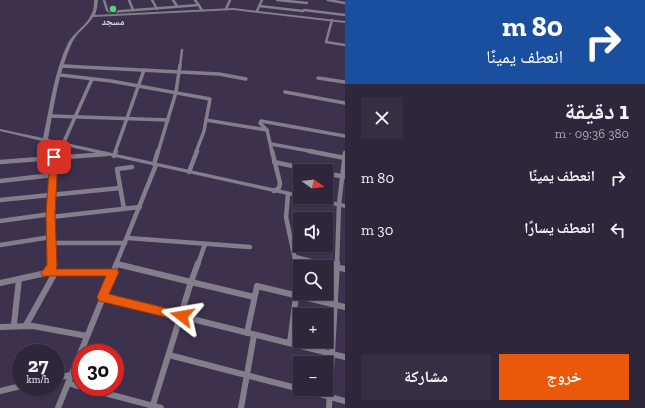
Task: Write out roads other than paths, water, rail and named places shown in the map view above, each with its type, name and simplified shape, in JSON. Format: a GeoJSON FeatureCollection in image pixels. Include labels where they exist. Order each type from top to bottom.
{"type":"FeatureCollection","features":[{"type":"Feature","properties":{"kind":"street"},"geometry":{"type":"LineString","coordinates":[[41,158],[62,66],[70,42],[93,16],[96,0]]}},
{"type":"Feature","properties":{"kind":"street"},"geometry":{"type":"LineString","coordinates":[[104,0],[107,11],[198,5]]}},
{"type":"Feature","properties":{"kind":"street"},"geometry":{"type":"LineString","coordinates":[[129,0],[133,10]]}},
{"type":"Feature","properties":{"kind":"street"},"geometry":{"type":"LineString","coordinates":[[152,0],[158,12]]}},
{"type":"Feature","properties":{"kind":"street"},"geometry":{"type":"LineString","coordinates":[[173,0],[177,6]]}},
{"type":"Feature","properties":{"kind":"street"},"geometry":{"type":"LineString","coordinates":[[196,0],[202,10]]}},
{"type":"Feature","properties":{"kind":"street"},"geometry":{"type":"LineString","coordinates":[[226,9],[230,0]]}},
{"type":"Feature","properties":{"kind":"street"},"geometry":{"type":"LineString","coordinates":[[257,10],[262,0]]}},
{"type":"Feature","properties":{"kind":"street"},"geometry":{"type":"LineString","coordinates":[[276,0],[308,2],[301,16]]}},
{"type":"Feature","properties":{"kind":"street"},"geometry":{"type":"LineString","coordinates":[[328,0],[345,2]]}},
{"type":"Feature","properties":{"kind":"street"},"geometry":{"type":"LineString","coordinates":[[260,6],[345,15]]}},
{"type":"Feature","properties":{"kind":"street"},"geometry":{"type":"LineString","coordinates":[[93,16],[226,9],[257,10],[345,22]]}},
{"type":"Feature","properties":{"kind":"street"},"geometry":{"type":"LineString","coordinates":[[332,20],[326,42],[345,45]]}},
{"type":"Feature","properties":{"kind":"street"},"geometry":{"type":"LineString","coordinates":[[58,408],[127,240],[155,164],[176,92],[182,50]]}},
{"type":"Feature","properties":{"kind":"street"},"geometry":{"type":"LineString","coordinates":[[62,66],[219,74],[246,79]]}},
{"type":"Feature","properties":{"kind":"street"},"geometry":{"type":"LineString","coordinates":[[114,156],[140,87],[144,70]]}},
{"type":"Feature","properties":{"kind":"street"},"geometry":{"type":"LineString","coordinates":[[60,75],[176,92],[210,99],[204,131],[189,172]]}},
{"type":"Feature","properties":{"kind":"street"},"geometry":{"type":"LineString","coordinates":[[318,78],[345,82]]}},
{"type":"Feature","properties":{"kind":"street"},"geometry":{"type":"LineString","coordinates":[[63,144],[92,79]]}},
{"type":"Feature","properties":{"kind":"street"},"geometry":{"type":"LineString","coordinates":[[285,92],[345,103]]}},
{"type":"Feature","properties":{"kind":"street"},"geometry":{"type":"LineString","coordinates":[[51,116],[168,120]]}},
{"type":"Feature","properties":{"kind":"street"},"geometry":{"type":"LineString","coordinates":[[206,120],[267,130]]}},
{"type":"Feature","properties":{"kind":"street"},"geometry":{"type":"LineString","coordinates":[[274,191],[279,188],[280,183],[267,130],[260,123],[261,121],[345,136]]}},
{"type":"Feature","properties":{"kind":"street"},"geometry":{"type":"LineString","coordinates":[[0,130],[293,195]]}},
{"type":"Feature","properties":{"kind":"street"},"geometry":{"type":"LineString","coordinates":[[271,144],[344,158]]}},
{"type":"Feature","properties":{"kind":"street"},"geometry":{"type":"LineString","coordinates":[[333,354],[345,153]]}},
{"type":"Feature","properties":{"kind":"street"},"geometry":{"type":"LineString","coordinates":[[0,162],[107,154]]}},
{"type":"Feature","properties":{"kind":"street"},"geometry":{"type":"LineString","coordinates":[[46,273],[52,266],[51,215],[54,157]]}},
{"type":"Feature","properties":{"kind":"street"},"geometry":{"type":"LineString","coordinates":[[274,162],[293,166]]}},
{"type":"Feature","properties":{"kind":"street"},"geometry":{"type":"LineString","coordinates":[[124,209],[117,169],[132,167]]}},
{"type":"Feature","properties":{"kind":"street"},"geometry":{"type":"LineString","coordinates":[[0,181],[53,175]]}},
{"type":"Feature","properties":{"kind":"street"},"geometry":{"type":"LineString","coordinates":[[333,175],[344,177]]}},
{"type":"Feature","properties":{"kind":"street"},"geometry":{"type":"LineString","coordinates":[[0,200],[120,188]]}},
{"type":"Feature","properties":{"kind":"street"},"geometry":{"type":"LineString","coordinates":[[288,194],[286,217],[295,260]]}},
{"type":"Feature","properties":{"kind":"street"},"geometry":{"type":"LineString","coordinates":[[0,221],[140,207]]}},
{"type":"Feature","properties":{"kind":"street"},"geometry":{"type":"LineString","coordinates":[[0,245],[51,237]]}},
{"type":"Feature","properties":{"kind":"street"},"geometry":{"type":"LineString","coordinates":[[51,243],[127,240],[250,247]]}},
{"type":"Feature","properties":{"kind":"street"},"geometry":{"type":"LineString","coordinates":[[153,407],[182,316],[191,282],[205,244]]}},
{"type":"Feature","properties":{"kind":"street"},"geometry":{"type":"LineString","coordinates":[[295,257],[345,269]]}},
{"type":"Feature","properties":{"kind":"street"},"geometry":{"type":"LineString","coordinates":[[117,264],[254,297]]}},
{"type":"Feature","properties":{"kind":"street"},"geometry":{"type":"LineString","coordinates":[[0,283],[46,273],[113,272]]}},
{"type":"Feature","properties":{"kind":"street"},"geometry":{"type":"LineString","coordinates":[[26,324],[55,273]]}},
{"type":"Feature","properties":{"kind":"street"},"geometry":{"type":"LineString","coordinates":[[14,324],[19,279]]}},
{"type":"Feature","properties":{"kind":"street"},"geometry":{"type":"LineString","coordinates":[[241,408],[247,375],[256,286],[293,295]]}},
{"type":"Feature","properties":{"kind":"street"},"geometry":{"type":"LineString","coordinates":[[103,297],[345,357]]}},
{"type":"Feature","properties":{"kind":"street"},"geometry":{"type":"LineString","coordinates":[[290,343],[295,300]]}},
{"type":"Feature","properties":{"kind":"street"},"geometry":{"type":"LineString","coordinates":[[313,300],[345,307]]}},
{"type":"Feature","properties":{"kind":"street"},"geometry":{"type":"LineString","coordinates":[[0,327],[14,324],[26,324],[87,336]]}},
{"type":"Feature","properties":{"kind":"street"},"geometry":{"type":"LineString","coordinates":[[169,354],[293,387]]}},
{"type":"Feature","properties":{"kind":"street"},"geometry":{"type":"LineString","coordinates":[[64,376],[71,375]]}},
{"type":"Feature","properties":{"kind":"street"},"geometry":{"type":"LineString","coordinates":[[68,383],[72,384]]}},
{"type":"Feature","properties":{"kind":"street"},"geometry":{"type":"LineString","coordinates":[[0,391],[12,388]]}},
{"type":"Feature","properties":{"kind":"street"},"geometry":{"type":"LineString","coordinates":[[114,396],[161,408]]}},
{"type":"Feature","properties":{"kind":"street"},"geometry":{"type":"LineString","coordinates":[[329,408],[329,396],[345,401]]}},
{"type":"Feature","properties":{"kind":"place","name":"مسجد"},"geometry":{"type":"Point","coordinates":[113,9]}}]}
